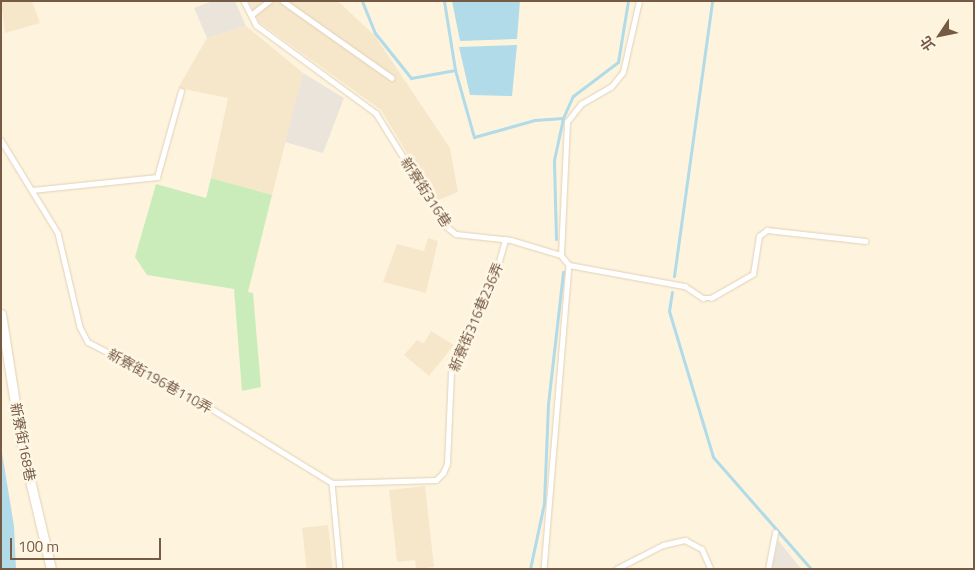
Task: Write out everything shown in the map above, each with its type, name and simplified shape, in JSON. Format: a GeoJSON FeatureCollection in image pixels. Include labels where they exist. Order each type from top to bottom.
{"type":"FeatureCollection","features":[{"type":"Feature","properties":{"kind":"street","name":"新寮街168巷"},"geometry":{"type":"LineString","coordinates":[[1,314],[21,442],[51,569]]}},
{"type":"Feature","properties":{"kind":"lane","name":"新寮街316巷"},"geometry":{"type":"LineString","coordinates":[[244,1],[256,25],[376,113],[446,226],[456,234],[504,240],[561,255]]}},
{"type":"Feature","properties":{"kind":"lane"},"geometry":{"type":"LineString","coordinates":[[251,15],[269,1]]}},
{"type":"Feature","properties":{"kind":"lane"},"geometry":{"type":"LineString","coordinates":[[283,1],[392,78]]}},
{"type":"Feature","properties":{"kind":"lane"},"geometry":{"type":"LineString","coordinates":[[639,1],[623,72],[611,88],[581,104],[567,122],[561,255],[569,265],[686,286],[703,298],[711,298],[753,274],[759,236],[767,230],[864,241]]}},
{"type":"Feature","properties":{"kind":"lane"},"geometry":{"type":"LineString","coordinates":[[32,190],[157,177],[181,91]]}},
{"type":"Feature","properties":{"kind":"lane","name":"新寮街196巷110弄"},"geometry":{"type":"LineString","coordinates":[[1,140],[58,233],[80,327],[88,342],[181,390],[332,483]]}},
{"type":"Feature","properties":{"kind":"lane","name":"新寮街316巷236弄"},"geometry":{"type":"LineString","coordinates":[[332,483],[436,480],[447,464],[451,372],[494,279],[504,240]]}},
{"type":"Feature","properties":{"kind":"lane"},"geometry":{"type":"LineString","coordinates":[[544,569],[569,265]]}},
{"type":"Feature","properties":{"kind":"lane"},"geometry":{"type":"LineString","coordinates":[[332,483],[340,569]]}},
{"type":"Feature","properties":{"kind":"lane"},"geometry":{"type":"LineString","coordinates":[[768,569],[775,533]]}},
{"type":"Feature","properties":{"kind":"lane"},"geometry":{"type":"LineString","coordinates":[[616,569],[663,545],[685,540],[702,549],[711,569]]}},
{"type":"Feature","properties":{"kind":"shaded area"},"geometry":{"type":"Polygon","coordinates":[[[1,1],[32,1],[40,23],[5,33],[1,1]]]}},
{"type":"Feature","properties":{"kind":"shaded area"},"geometry":{"type":"Polygon","coordinates":[[[213,1],[235,1],[246,26],[207,38],[194,8],[213,1]]]}},
{"type":"Feature","properties":{"kind":"shaded area"},"geometry":{"type":"Polygon","coordinates":[[[249,1],[338,1],[375,36],[450,148],[458,192],[436,201],[381,110],[259,22],[249,1]]]}},
{"type":"Feature","properties":{"kind":"shaded area"},"geometry":{"type":"Polygon","coordinates":[[[246,26],[303,73],[272,195],[211,178],[228,98],[178,88],[207,38],[246,26]]]}},
{"type":"Feature","properties":{"kind":"shaded area"},"geometry":{"type":"Polygon","coordinates":[[[303,73],[344,98],[323,153],[285,142],[303,73]]]}},
{"type":"Feature","properties":{"kind":"shaded area"},"geometry":{"type":"Polygon","coordinates":[[[428,238],[438,241],[426,293],[383,282],[397,244],[424,251],[428,238]]]}},
{"type":"Feature","properties":{"kind":"shaded area"},"geometry":{"type":"Polygon","coordinates":[[[431,331],[454,345],[429,376],[404,355],[417,340],[424,343],[431,331]]]}},
{"type":"Feature","properties":{"kind":"shaded area"},"geometry":{"type":"Polygon","coordinates":[[[425,486],[434,567],[416,569],[415,560],[397,562],[389,490],[425,486]]]}},
{"type":"Feature","properties":{"kind":"shaded area"},"geometry":{"type":"Polygon","coordinates":[[[328,525],[333,569],[306,569],[302,528],[328,525]]]}},
{"type":"Feature","properties":{"kind":"shaded area"},"geometry":{"type":"Polygon","coordinates":[[[778,540],[801,569],[772,569],[778,540]]]}},
{"type":"Feature","properties":{"kind":"green space"},"geometry":{"type":"Polygon","coordinates":[[[211,178],[272,195],[248,292],[253,293],[261,387],[242,391],[234,289],[147,275],[135,257],[156,184],[206,198],[211,178]]]}},
{"type":"Feature","properties":{"kind":"water"},"geometry":{"type":"Polygon","coordinates":[[[452,1],[520,1],[517,39],[460,41],[452,1]]]}},
{"type":"Feature","properties":{"kind":"water"},"geometry":{"type":"Polygon","coordinates":[[[517,45],[512,96],[470,95],[459,47],[517,45]]]}},
{"type":"Feature","properties":{"kind":"water"},"geometry":{"type":"Polygon","coordinates":[[[1,447],[14,526],[16,569],[1,569],[1,447]]]}},
{"type":"Feature","properties":{"kind":"waterway"},"geometry":{"type":"LineString","coordinates":[[362,1],[375,33],[411,78],[455,70],[474,137],[535,120],[563,118]]}},
{"type":"Feature","properties":{"kind":"waterway"},"geometry":{"type":"LineString","coordinates":[[444,1],[455,70]]}},
{"type":"Feature","properties":{"kind":"waterway"},"geometry":{"type":"LineString","coordinates":[[556,239],[554,160],[563,118],[573,96],[618,62],[628,1]]}},
{"type":"Feature","properties":{"kind":"waterway"},"geometry":{"type":"LineString","coordinates":[[674,276],[712,1]]}},
{"type":"Feature","properties":{"kind":"waterway"},"geometry":{"type":"LineString","coordinates":[[530,569],[544,503],[548,404],[563,272]]}},
{"type":"Feature","properties":{"kind":"waterway"},"geometry":{"type":"LineString","coordinates":[[672,292],[669,311],[713,457],[811,569]]}}]}
